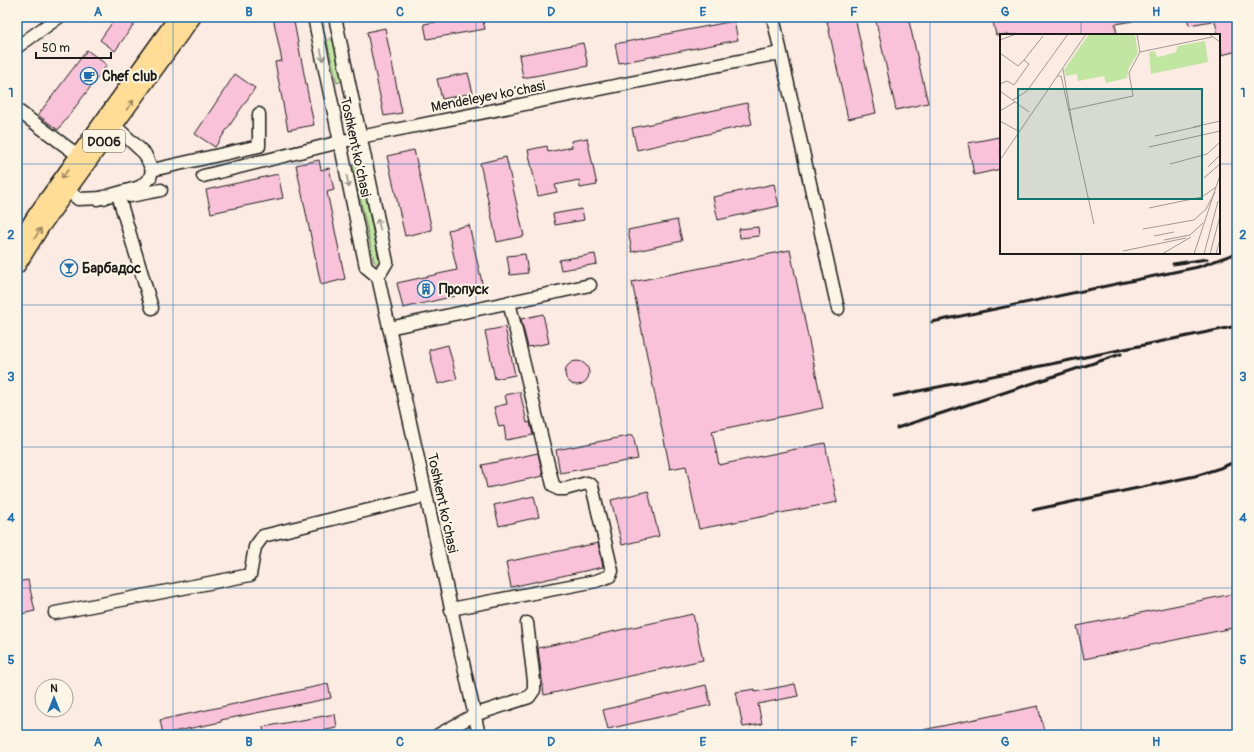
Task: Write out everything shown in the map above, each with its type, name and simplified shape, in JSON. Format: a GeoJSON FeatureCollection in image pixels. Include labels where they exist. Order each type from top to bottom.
{"type":"FeatureCollection","features":[{"type":"Feature","properties":{"kind":"main road","name":"D006"},"geometry":{"type":"LineString","coordinates":[[17,244],[37,213],[177,17]]}},
{"type":"Feature","properties":{"kind":"main road","name":"D006"},"geometry":{"type":"LineString","coordinates":[[17,266],[42,226],[193,17]]}},
{"type":"Feature","properties":{"kind":"street"},"geometry":{"type":"LineString","coordinates":[[17,47],[59,17]]}},
{"type":"Feature","properties":{"kind":"street","name":"Toshkent ko‘chasi"},"geometry":{"type":"LineString","coordinates":[[314,17],[366,267],[378,277],[479,735]]}},
{"type":"Feature","properties":{"kind":"street","name":"Toshkent ko‘chasi"},"geometry":{"type":"LineString","coordinates":[[335,17],[387,262],[378,277]]}},
{"type":"Feature","properties":{"kind":"street"},"geometry":{"type":"LineString","coordinates":[[773,17],[838,310]]}},
{"type":"Feature","properties":{"kind":"street","name":"Mendeleyev ko‘chasi"},"geometry":{"type":"LineString","coordinates":[[203,176],[360,137],[780,53]]}},
{"type":"Feature","properties":{"kind":"street"},"geometry":{"type":"LineString","coordinates":[[17,110],[79,156]]}},
{"type":"Feature","properties":{"kind":"street"},"geometry":{"type":"LineString","coordinates":[[152,170],[259,146],[259,114]]}},
{"type":"Feature","properties":{"kind":"street"},"geometry":{"type":"LineString","coordinates":[[97,199],[140,187],[150,178],[152,170],[144,154],[115,126]]}},
{"type":"Feature","properties":{"kind":"street"},"geometry":{"type":"LineString","coordinates":[[68,190],[78,199],[119,198],[160,190]]}},
{"type":"Feature","properties":{"kind":"street"},"geometry":{"type":"LineString","coordinates":[[119,198],[152,308]]}},
{"type":"Feature","properties":{"kind":"street"},"geometry":{"type":"LineString","coordinates":[[389,328],[590,285]]}},
{"type":"Feature","properties":{"kind":"street"},"geometry":{"type":"LineString","coordinates":[[451,609],[596,581],[610,576],[612,571],[592,486],[588,483],[558,489],[553,484],[509,302]]}},
{"type":"Feature","properties":{"kind":"street"},"geometry":{"type":"LineString","coordinates":[[54,613],[250,575],[255,547],[263,536],[426,496]]}},
{"type":"Feature","properties":{"kind":"street"},"geometry":{"type":"LineString","coordinates":[[438,735],[474,715],[529,697],[534,690],[527,623]]}},
{"type":"Feature","properties":{"kind":"green space"},"geometry":{"type":"Polygon","coordinates":[[[329,38],[333,41],[342,81],[337,83],[327,42],[329,38]]]}},
{"type":"Feature","properties":{"kind":"green space"},"geometry":{"type":"Polygon","coordinates":[[[355,162],[359,165],[379,260],[378,265],[374,261],[353,166],[355,162]]]}},
{"type":"Feature","properties":{"kind":"building"},"geometry":{"type":"Polygon","coordinates":[[[116,17],[139,17],[115,51],[100,40],[116,17]]]}},
{"type":"Feature","properties":{"kind":"building"},"geometry":{"type":"Polygon","coordinates":[[[273,17],[293,17],[314,125],[288,130],[275,62],[282,61],[273,17]]]}},
{"type":"Feature","properties":{"kind":"building"},"geometry":{"type":"Polygon","coordinates":[[[465,17],[482,17],[485,29],[427,39],[424,24],[465,17]]]}},
{"type":"Feature","properties":{"kind":"building"},"geometry":{"type":"Polygon","coordinates":[[[855,17],[876,113],[848,119],[827,21],[855,17]]]}},
{"type":"Feature","properties":{"kind":"building"},"geometry":{"type":"Polygon","coordinates":[[[875,17],[908,17],[928,103],[896,110],[875,17]]]}},
{"type":"Feature","properties":{"kind":"building"},"geometry":{"type":"Polygon","coordinates":[[[992,17],[1132,17],[1133,21],[1115,24],[1117,34],[1072,33],[996,35],[992,17]]]}},
{"type":"Feature","properties":{"kind":"building"},"geometry":{"type":"Polygon","coordinates":[[[1187,17],[1211,17],[1212,21],[1189,25],[1187,17]]]}},
{"type":"Feature","properties":{"kind":"building"},"geometry":{"type":"Polygon","coordinates":[[[1214,17],[1237,17],[1237,51],[1222,55],[1220,34],[1218,34],[1214,17]]]}},
{"type":"Feature","properties":{"kind":"building"},"geometry":{"type":"Polygon","coordinates":[[[734,21],[738,40],[619,63],[615,44],[734,21]]]}},
{"type":"Feature","properties":{"kind":"building"},"geometry":{"type":"Polygon","coordinates":[[[385,28],[402,113],[384,116],[367,32],[385,28]]]}},
{"type":"Feature","properties":{"kind":"building"},"geometry":{"type":"Polygon","coordinates":[[[583,43],[588,66],[523,78],[519,55],[583,43]]]}},
{"type":"Feature","properties":{"kind":"building"},"geometry":{"type":"Polygon","coordinates":[[[87,50],[107,65],[58,130],[38,115],[87,50]]]}},
{"type":"Feature","properties":{"kind":"building"},"geometry":{"type":"Polygon","coordinates":[[[468,73],[473,93],[442,99],[437,79],[468,73]]]}},
{"type":"Feature","properties":{"kind":"building"},"geometry":{"type":"Polygon","coordinates":[[[235,74],[255,88],[215,147],[195,134],[235,74]]]}},
{"type":"Feature","properties":{"kind":"building"},"geometry":{"type":"Polygon","coordinates":[[[747,103],[752,124],[637,150],[632,128],[747,103]]]}},
{"type":"Feature","properties":{"kind":"building"},"geometry":{"type":"Polygon","coordinates":[[[999,137],[1000,169],[974,175],[968,143],[999,137]]]}},
{"type":"Feature","properties":{"kind":"building"},"geometry":{"type":"Polygon","coordinates":[[[587,138],[597,185],[580,188],[579,180],[555,185],[557,192],[538,196],[528,150],[547,146],[548,152],[572,147],[571,141],[587,138]]]}},
{"type":"Feature","properties":{"kind":"building"},"geometry":{"type":"Polygon","coordinates":[[[414,150],[432,230],[405,236],[387,156],[414,150]]]}},
{"type":"Feature","properties":{"kind":"building"},"geometry":{"type":"Polygon","coordinates":[[[506,157],[524,236],[497,242],[480,163],[506,157]]]}},
{"type":"Feature","properties":{"kind":"building"},"geometry":{"type":"Polygon","coordinates":[[[319,160],[321,170],[329,168],[334,190],[327,192],[345,279],[321,285],[296,165],[319,160]]]}},
{"type":"Feature","properties":{"kind":"building"},"geometry":{"type":"Polygon","coordinates":[[[278,174],[283,198],[211,213],[206,190],[278,174]]]}},
{"type":"Feature","properties":{"kind":"building"},"geometry":{"type":"Polygon","coordinates":[[[774,184],[779,206],[718,220],[713,197],[774,184]]]}},
{"type":"Feature","properties":{"kind":"building"},"geometry":{"type":"Polygon","coordinates":[[[582,209],[584,220],[555,225],[553,214],[582,209]]]}},
{"type":"Feature","properties":{"kind":"building"},"geometry":{"type":"Polygon","coordinates":[[[677,220],[682,241],[632,252],[628,230],[677,220]]]}},
{"type":"Feature","properties":{"kind":"building"},"geometry":{"type":"Polygon","coordinates":[[[469,225],[483,287],[454,294],[455,296],[403,308],[397,283],[457,270],[448,230],[469,225]]]}},
{"type":"Feature","properties":{"kind":"building"},"geometry":{"type":"Polygon","coordinates":[[[758,227],[759,236],[740,238],[739,229],[758,227]]]}},
{"type":"Feature","properties":{"kind":"building"},"geometry":{"type":"Polygon","coordinates":[[[790,250],[823,408],[712,431],[719,465],[825,443],[837,502],[699,529],[686,466],[670,469],[632,282],[790,250]]]}},
{"type":"Feature","properties":{"kind":"building"},"geometry":{"type":"Polygon","coordinates":[[[525,254],[528,273],[510,275],[507,256],[525,254]]]}},
{"type":"Feature","properties":{"kind":"building"},"geometry":{"type":"Polygon","coordinates":[[[595,254],[597,264],[561,270],[559,260],[595,254]]]}},
{"type":"Feature","properties":{"kind":"building"},"geometry":{"type":"Polygon","coordinates":[[[543,314],[549,343],[528,347],[521,319],[543,314]]]}},
{"type":"Feature","properties":{"kind":"building"},"geometry":{"type":"Polygon","coordinates":[[[505,327],[515,375],[495,379],[485,331],[505,327]]]}},
{"type":"Feature","properties":{"kind":"building"},"geometry":{"type":"Polygon","coordinates":[[[448,345],[457,379],[438,384],[429,350],[448,345]]]}},
{"type":"Feature","properties":{"kind":"building"},"geometry":{"type":"Polygon","coordinates":[[[577,361],[582,362],[588,368],[588,378],[582,384],[577,385],[572,384],[566,378],[565,373],[566,368],[572,362],[577,361]]]}},
{"type":"Feature","properties":{"kind":"building"},"geometry":{"type":"Polygon","coordinates":[[[520,392],[527,423],[530,422],[533,435],[506,440],[504,426],[499,427],[494,407],[507,404],[505,395],[520,392]]]}},
{"type":"Feature","properties":{"kind":"building"},"geometry":{"type":"Polygon","coordinates":[[[633,435],[638,459],[560,473],[556,450],[633,435]]]}},
{"type":"Feature","properties":{"kind":"building"},"geometry":{"type":"Polygon","coordinates":[[[538,453],[543,476],[487,488],[482,465],[538,453]]]}},
{"type":"Feature","properties":{"kind":"building"},"geometry":{"type":"Polygon","coordinates":[[[648,491],[659,536],[622,545],[611,500],[648,491]]]}},
{"type":"Feature","properties":{"kind":"building"},"geometry":{"type":"Polygon","coordinates":[[[534,496],[539,517],[499,526],[494,505],[534,496]]]}},
{"type":"Feature","properties":{"kind":"building"},"geometry":{"type":"Polygon","coordinates":[[[598,543],[603,567],[511,587],[506,562],[598,543]]]}},
{"type":"Feature","properties":{"kind":"building"},"geometry":{"type":"Polygon","coordinates":[[[28,580],[35,611],[17,615],[17,582],[28,580]]]}},
{"type":"Feature","properties":{"kind":"building"},"geometry":{"type":"Polygon","coordinates":[[[1237,593],[1237,627],[1084,659],[1077,626],[1237,593]]]}},
{"type":"Feature","properties":{"kind":"building"},"geometry":{"type":"Polygon","coordinates":[[[693,614],[703,660],[544,695],[538,648],[693,614]]]}},
{"type":"Feature","properties":{"kind":"building"},"geometry":{"type":"Polygon","coordinates":[[[328,684],[331,698],[221,720],[221,722],[163,734],[160,720],[328,684]]]}},
{"type":"Feature","properties":{"kind":"building"},"geometry":{"type":"Polygon","coordinates":[[[795,684],[798,696],[758,704],[762,724],[743,727],[736,692],[755,689],[755,692],[795,684]]]}},
{"type":"Feature","properties":{"kind":"building"},"geometry":{"type":"Polygon","coordinates":[[[706,685],[711,705],[608,729],[603,710],[706,685]]]}},
{"type":"Feature","properties":{"kind":"building"},"geometry":{"type":"Polygon","coordinates":[[[1038,706],[1045,735],[918,735],[918,731],[1038,706]]]}},
{"type":"Feature","properties":{"kind":"building"},"geometry":{"type":"Polygon","coordinates":[[[335,714],[337,728],[300,735],[264,735],[263,727],[335,714]]]}},
{"type":"Feature","properties":{"kind":"railway"},"geometry":{"type":"LineString","coordinates":[[932,322],[1198,267],[1237,253]]}},
{"type":"Feature","properties":{"kind":"railway"},"geometry":{"type":"LineString","coordinates":[[1173,264],[1207,259]]}},
{"type":"Feature","properties":{"kind":"railway"},"geometry":{"type":"LineString","coordinates":[[894,396],[1237,326]]}},
{"type":"Feature","properties":{"kind":"railway"},"geometry":{"type":"LineString","coordinates":[[897,428],[1121,354]]}},
{"type":"Feature","properties":{"kind":"railway"},"geometry":{"type":"LineString","coordinates":[[1033,510],[1195,476],[1237,461]]}},
{"type":"Feature","properties":{"kind":"place","name":"Chef club"},"geometry":{"type":"Point","coordinates":[89,76]}},
{"type":"Feature","properties":{"kind":"place","name":"Барбадос"},"geometry":{"type":"Point","coordinates":[69,268]}},
{"type":"Feature","properties":{"kind":"place","name":"Пропуск"},"geometry":{"type":"Point","coordinates":[426,289]}}]}
